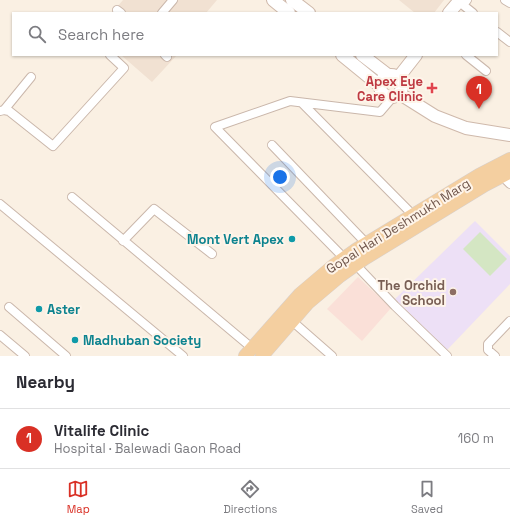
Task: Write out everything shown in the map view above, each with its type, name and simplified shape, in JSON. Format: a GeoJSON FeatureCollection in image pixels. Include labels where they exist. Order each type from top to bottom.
{"type":"FeatureCollection","features":[{"type":"Feature","properties":{"kind":"main road"},"geometry":{"type":"LineString","coordinates":[[272,0],[288,12]]}},
{"type":"Feature","properties":{"kind":"main road"},"geometry":{"type":"LineString","coordinates":[[292,0],[307,12]]}},
{"type":"Feature","properties":{"kind":"main road"},"geometry":{"type":"LineString","coordinates":[[450,12],[460,0]]}},
{"type":"Feature","properties":{"kind":"main road"},"geometry":{"type":"LineString","coordinates":[[343,56],[380,86],[384,95],[396,96],[435,116],[466,128],[510,135]]}},
{"type":"Feature","properties":{"kind":"main road"},"geometry":{"type":"LineString","coordinates":[[363,56],[402,85],[396,96]]}},
{"type":"Feature","properties":{"kind":"main road"},"geometry":{"type":"LineString","coordinates":[[380,86],[382,79],[393,77],[415,56]]}},
{"type":"Feature","properties":{"kind":"main road","name":"Gopal Hari Deshmukh Marg"},"geometry":{"type":"LineString","coordinates":[[253,353],[300,294],[344,258],[366,243],[479,175],[510,159]]}},
{"type":"Feature","properties":{"kind":"main road","name":"Gopal Hari Deshmukh Marg"},"geometry":{"type":"LineString","coordinates":[[253,353],[292,321],[321,291],[356,264],[507,177]]}},
{"type":"Feature","properties":{"kind":"street"},"geometry":{"type":"LineString","coordinates":[[163,12],[173,0]]}},
{"type":"Feature","properties":{"kind":"street"},"geometry":{"type":"LineString","coordinates":[[467,0],[463,5],[472,12]]}},
{"type":"Feature","properties":{"kind":"street"},"geometry":{"type":"LineString","coordinates":[[506,0],[510,3]]}},
{"type":"Feature","properties":{"kind":"street"},"geometry":{"type":"LineString","coordinates":[[498,33],[510,42]]}},
{"type":"Feature","properties":{"kind":"street"},"geometry":{"type":"LineString","coordinates":[[2,110],[9,111],[53,146],[124,68],[111,56]]}},
{"type":"Feature","properties":{"kind":"street"},"geometry":{"type":"LineString","coordinates":[[467,56],[486,71]]}},
{"type":"Feature","properties":{"kind":"street"},"geometry":{"type":"LineString","coordinates":[[2,110],[31,77]]}},
{"type":"Feature","properties":{"kind":"street"},"geometry":{"type":"LineString","coordinates":[[344,258],[215,127],[287,98],[302,103],[380,112],[396,96]]}},
{"type":"Feature","properties":{"kind":"street"},"geometry":{"type":"LineString","coordinates":[[302,103],[413,215]]}},
{"type":"Feature","properties":{"kind":"street"},"geometry":{"type":"LineString","coordinates":[[272,145],[366,243]]}},
{"type":"Feature","properties":{"kind":"street"},"geometry":{"type":"LineString","coordinates":[[72,197],[253,353]]}},
{"type":"Feature","properties":{"kind":"street"},"geometry":{"type":"LineString","coordinates":[[0,204],[183,356]]}},
{"type":"Feature","properties":{"kind":"street"},"geometry":{"type":"LineString","coordinates":[[124,241],[154,209],[212,254]]}},
{"type":"Feature","properties":{"kind":"street"},"geometry":{"type":"LineString","coordinates":[[356,264],[390,301],[447,356]]}},
{"type":"Feature","properties":{"kind":"street"},"geometry":{"type":"LineString","coordinates":[[8,307],[66,356]]}},
{"type":"Feature","properties":{"kind":"street"},"geometry":{"type":"LineString","coordinates":[[292,321],[332,356]]}},
{"type":"Feature","properties":{"kind":"street"},"geometry":{"type":"LineString","coordinates":[[495,356],[488,350],[488,344],[510,321]]}},
{"type":"Feature","properties":{"kind":"street"},"geometry":{"type":"LineString","coordinates":[[0,335],[25,356]]}},
{"type":"Feature","properties":{"kind":"shaded area"},"geometry":{"type":"Polygon","coordinates":[[[123,0],[217,0],[207,12],[113,12],[123,0]]]}},
{"type":"Feature","properties":{"kind":"shaded area"},"geometry":{"type":"Polygon","coordinates":[[[399,0],[444,0],[435,12],[414,12],[399,0]]]}},
{"type":"Feature","properties":{"kind":"shaded area"},"geometry":{"type":"Polygon","coordinates":[[[122,56],[176,56],[152,82],[122,56]]]}},
{"type":"Feature","properties":{"kind":"shaded area","name":"The Orchid School"},"geometry":{"type":"Polygon","coordinates":[[[475,221],[510,256],[510,284],[447,350],[395,299],[475,221]]]}},
{"type":"Feature","properties":{"kind":"shaded area"},"geometry":{"type":"Polygon","coordinates":[[[358,277],[391,308],[362,341],[327,309],[358,277]]]}},
{"type":"Feature","properties":{"kind":"green space"},"geometry":{"type":"Polygon","coordinates":[[[480,232],[507,259],[490,276],[463,249],[480,232]]]}},
{"type":"Feature","properties":{"kind":"place","name":"Apex Eye Care Clinic"},"geometry":{"type":"Point","coordinates":[432,88]}},
{"type":"Feature","properties":{"kind":"place","name":"Vitalife Clinic"},"geometry":{"type":"Point","coordinates":[479,109]}},
{"type":"Feature","properties":{"kind":"place","name":"Mont Vert Apex"},"geometry":{"type":"Point","coordinates":[292,239]}},
{"type":"Feature","properties":{"kind":"place","name":"The Orchid School"},"geometry":{"type":"Point","coordinates":[453,292]}},
{"type":"Feature","properties":{"kind":"place","name":"Aster"},"geometry":{"type":"Point","coordinates":[39,309]}},
{"type":"Feature","properties":{"kind":"place","name":"Madhuban Society"},"geometry":{"type":"Point","coordinates":[75,340]}}]}
